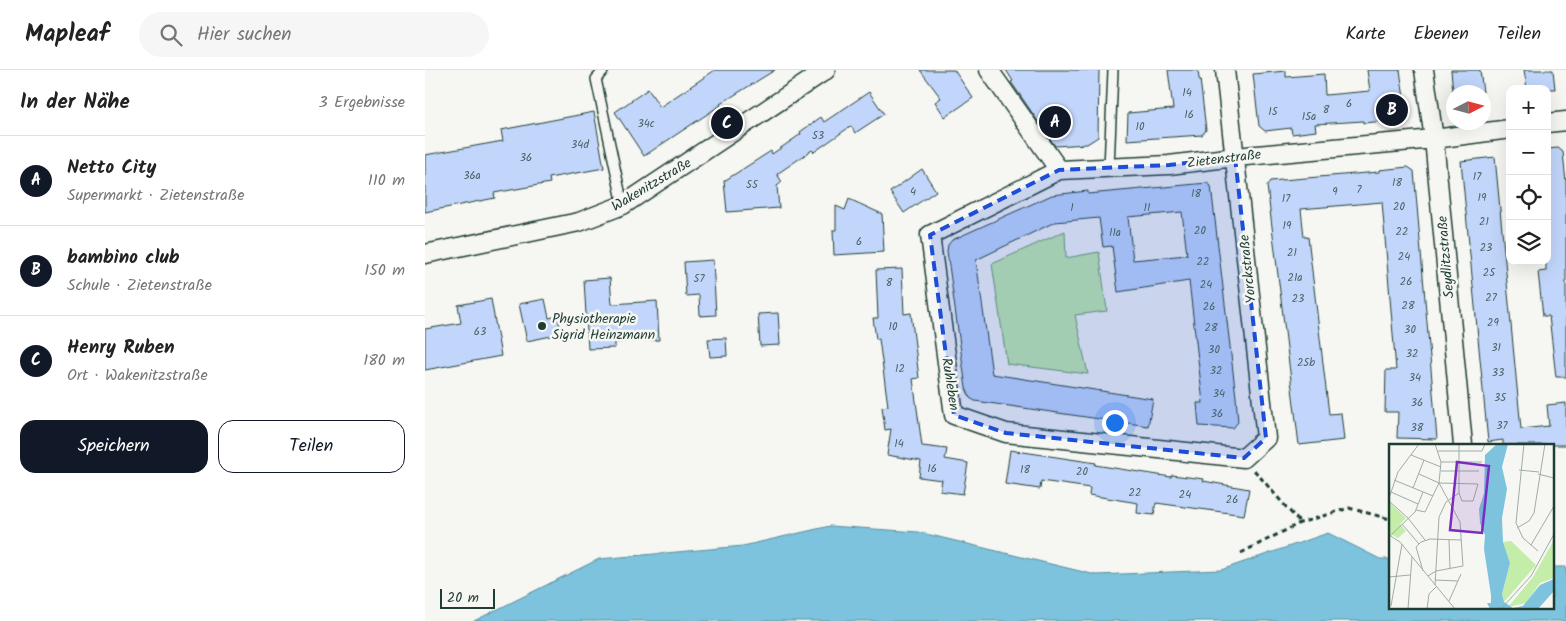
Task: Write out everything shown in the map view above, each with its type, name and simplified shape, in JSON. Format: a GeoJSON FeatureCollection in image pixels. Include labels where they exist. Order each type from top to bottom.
{"type":"FeatureCollection","features":[{"type":"Feature","properties":{"kind":"street","name":"Wakenitzstraße"},"geometry":{"type":"LineString","coordinates":[[425,254],[579,222],[623,205],[826,70]]}},
{"type":"Feature","properties":{"kind":"street"},"geometry":{"type":"LineString","coordinates":[[989,70],[1059,170]]}},
{"type":"Feature","properties":{"kind":"street","name":"Yorckstraße"},"geometry":{"type":"LineString","coordinates":[[1225,70],[1267,438],[1244,458]]}},
{"type":"Feature","properties":{"kind":"street","name":"Seydlitzstraße"},"geometry":{"type":"LineString","coordinates":[[1425,70],[1434,139],[1463,444]]}},
{"type":"Feature","properties":{"kind":"street"},"geometry":{"type":"LineString","coordinates":[[1551,123],[1566,121]]}},
{"type":"Feature","properties":{"kind":"street","name":"Zietenstraße"},"geometry":{"type":"LineString","coordinates":[[1059,170],[1169,165],[1235,156],[1434,139],[1506,130]]}},
{"type":"Feature","properties":{"kind":"street","name":"Ruhleben"},"geometry":{"type":"LineString","coordinates":[[1059,170],[930,234],[954,415],[1006,433],[1244,458]]}},
{"type":"Feature","properties":{"kind":"lane"},"geometry":{"type":"LineString","coordinates":[[604,70],[596,79],[623,205]]}},
{"type":"Feature","properties":{"kind":"lane"},"geometry":{"type":"LineString","coordinates":[[1109,168],[1113,70]]}},
{"type":"Feature","properties":{"kind":"path"},"geometry":{"type":"LineString","coordinates":[[1259,476],[1300,523]]}},
{"type":"Feature","properties":{"kind":"path"},"geometry":{"type":"LineString","coordinates":[[1241,553],[1300,523],[1349,508],[1389,520]]}},
{"type":"Feature","properties":{"kind":"highlighted area"},"geometry":{"type":"Polygon","coordinates":[[[1235,157],[1266,438],[1244,458],[1006,433],[954,415],[930,235],[1059,170],[1169,165],[1235,157]]]}},
{"type":"Feature","properties":{"kind":"green space"},"geometry":{"type":"Polygon","coordinates":[[[1065,231],[1066,258],[1099,252],[1107,311],[1075,315],[1088,374],[1007,364],[992,264],[1065,231]]]}},
{"type":"Feature","properties":{"kind":"water"},"geometry":{"type":"Polygon","coordinates":[[[830,526],[918,532],[1096,575],[1221,570],[1328,533],[1380,559],[1389,559],[1389,608],[1553,608],[1553,567],[1566,567],[1566,621],[474,621],[599,559],[743,546],[830,526]]]}},
{"type":"Feature","properties":{"kind":"building"},"geometry":{"type":"Polygon","coordinates":[[[715,70],[775,70],[720,104],[644,156],[615,112],[648,89],[660,107],[715,70]]]}},
{"type":"Feature","properties":{"kind":"building"},"geometry":{"type":"Polygon","coordinates":[[[920,70],[954,70],[973,98],[945,117],[935,102],[941,98],[920,70]]]}},
{"type":"Feature","properties":{"kind":"building"},"geometry":{"type":"Polygon","coordinates":[[[1006,70],[1099,70],[1098,137],[1087,144],[1055,146],[1011,82],[1013,81],[1006,70]]]}},
{"type":"Feature","properties":{"kind":"building"},"geometry":{"type":"Polygon","coordinates":[[[1168,70],[1198,70],[1206,130],[1202,135],[1127,140],[1128,113],[1173,109],[1168,70]]]}},
{"type":"Feature","properties":{"kind":"building"},"geometry":{"type":"Polygon","coordinates":[[[1367,70],[1400,70],[1407,119],[1363,123],[1363,121],[1315,124],[1316,131],[1292,134],[1291,128],[1265,131],[1259,126],[1253,74],[1286,71],[1286,77],[1324,74],[1325,95],[1370,91],[1367,70]]]}},
{"type":"Feature","properties":{"kind":"building"},"geometry":{"type":"Polygon","coordinates":[[[1451,70],[1480,70],[1482,85],[1452,85],[1451,70]]]}},
{"type":"Feature","properties":{"kind":"building"},"geometry":{"type":"Polygon","coordinates":[[[1524,70],[1553,70],[1555,89],[1551,89],[1551,85],[1526,85],[1524,70]]]}},
{"type":"Feature","properties":{"kind":"building"},"geometry":{"type":"Polygon","coordinates":[[[869,92],[884,114],[855,133],[851,126],[814,152],[812,150],[777,174],[782,182],[777,186],[779,208],[727,212],[724,181],[771,151],[772,154],[801,134],[800,132],[821,117],[824,122],[869,92]]]}},
{"type":"Feature","properties":{"kind":"building"},"geometry":{"type":"Polygon","coordinates":[[[594,112],[604,168],[549,178],[550,183],[494,193],[495,198],[425,212],[425,155],[503,141],[501,130],[594,112]]]}},
{"type":"Feature","properties":{"kind":"building"},"geometry":{"type":"Polygon","coordinates":[[[1558,148],[1563,152],[1566,183],[1566,377],[1556,377],[1549,316],[1543,316],[1538,272],[1546,271],[1546,265],[1551,265],[1551,149],[1558,148]]]}},
{"type":"Feature","properties":{"kind":"building"},"geometry":{"type":"Polygon","coordinates":[[[1495,157],[1521,429],[1549,426],[1547,405],[1566,403],[1566,445],[1503,444],[1503,440],[1488,442],[1461,161],[1495,157]]]}},
{"type":"Feature","properties":{"kind":"building"},"geometry":{"type":"Polygon","coordinates":[[[1408,167],[1414,171],[1437,439],[1397,438],[1398,412],[1385,412],[1386,370],[1396,370],[1382,202],[1301,209],[1304,237],[1308,237],[1329,414],[1341,413],[1344,440],[1299,445],[1267,186],[1270,181],[1379,172],[1379,170],[1408,167]]]}},
{"type":"Feature","properties":{"kind":"building"},"geometry":{"type":"Polygon","coordinates":[[[922,169],[936,191],[904,213],[890,192],[922,169]]]}},
{"type":"Feature","properties":{"kind":"building"},"geometry":{"type":"Polygon","coordinates":[[[1207,183],[1211,186],[1236,397],[1238,422],[1233,428],[1199,426],[1197,403],[1203,403],[1189,281],[1118,292],[1112,246],[1103,247],[1099,218],[1055,222],[976,260],[992,374],[1153,399],[1148,426],[975,401],[970,398],[966,388],[947,251],[948,245],[952,240],[1052,195],[1088,191],[1088,194],[1207,183]],[[1182,212],[1128,217],[1133,260],[1187,255],[1182,212]]]}},
{"type":"Feature","properties":{"kind":"building"},"geometry":{"type":"Polygon","coordinates":[[[849,199],[882,214],[884,252],[834,255],[833,230],[836,230],[836,206],[845,210],[849,199]]]}},
{"type":"Feature","properties":{"kind":"building"},"geometry":{"type":"Polygon","coordinates":[[[713,260],[716,315],[700,316],[699,295],[686,296],[684,262],[713,260]]]}},
{"type":"Feature","properties":{"kind":"building"},"geometry":{"type":"Polygon","coordinates":[[[902,269],[904,314],[911,313],[919,378],[913,379],[922,446],[947,449],[945,459],[968,463],[963,494],[940,491],[942,480],[919,477],[921,461],[887,455],[891,429],[885,430],[882,407],[888,406],[879,339],[876,339],[873,318],[878,318],[876,270],[902,269]]]}},
{"type":"Feature","properties":{"kind":"building"},"geometry":{"type":"Polygon","coordinates":[[[610,278],[612,304],[657,301],[659,340],[615,342],[615,348],[588,349],[584,280],[610,278]]]}},
{"type":"Feature","properties":{"kind":"building"},"geometry":{"type":"Polygon","coordinates":[[[491,299],[501,356],[425,370],[425,329],[461,323],[458,305],[491,299]]]}},
{"type":"Feature","properties":{"kind":"building","name":"Physiotherapie Sigrid Heinzmann"},"geometry":{"type":"Polygon","coordinates":[[[545,299],[549,318],[558,316],[561,334],[527,341],[519,304],[545,299]]]}},
{"type":"Feature","properties":{"kind":"building"},"geometry":{"type":"Polygon","coordinates":[[[778,313],[780,345],[760,346],[758,314],[778,313]]]}},
{"type":"Feature","properties":{"kind":"building"},"geometry":{"type":"Polygon","coordinates":[[[726,338],[727,356],[710,357],[708,339],[726,338]]]}},
{"type":"Feature","properties":{"kind":"building"},"geometry":{"type":"Polygon","coordinates":[[[1010,450],[1171,477],[1172,475],[1204,479],[1203,481],[1249,489],[1244,515],[1156,503],[1154,515],[1137,513],[1138,503],[1089,495],[1090,488],[1041,481],[1040,489],[1005,484],[1010,450]]]}},
{"type":"Feature","properties":{"kind":"place","name":"bambino club"},"geometry":{"type":"Point","coordinates":[1392,110]}},
{"type":"Feature","properties":{"kind":"place","name":"Netto City"},"geometry":{"type":"Point","coordinates":[1055,122]}},
{"type":"Feature","properties":{"kind":"place","name":"Henry Ruben"},"geometry":{"type":"Point","coordinates":[727,123]}},
{"type":"Feature","properties":{"kind":"place","name":"Physiotherapie Sigrid Heinzmann"},"geometry":{"type":"Point","coordinates":[542,326]}}]}
